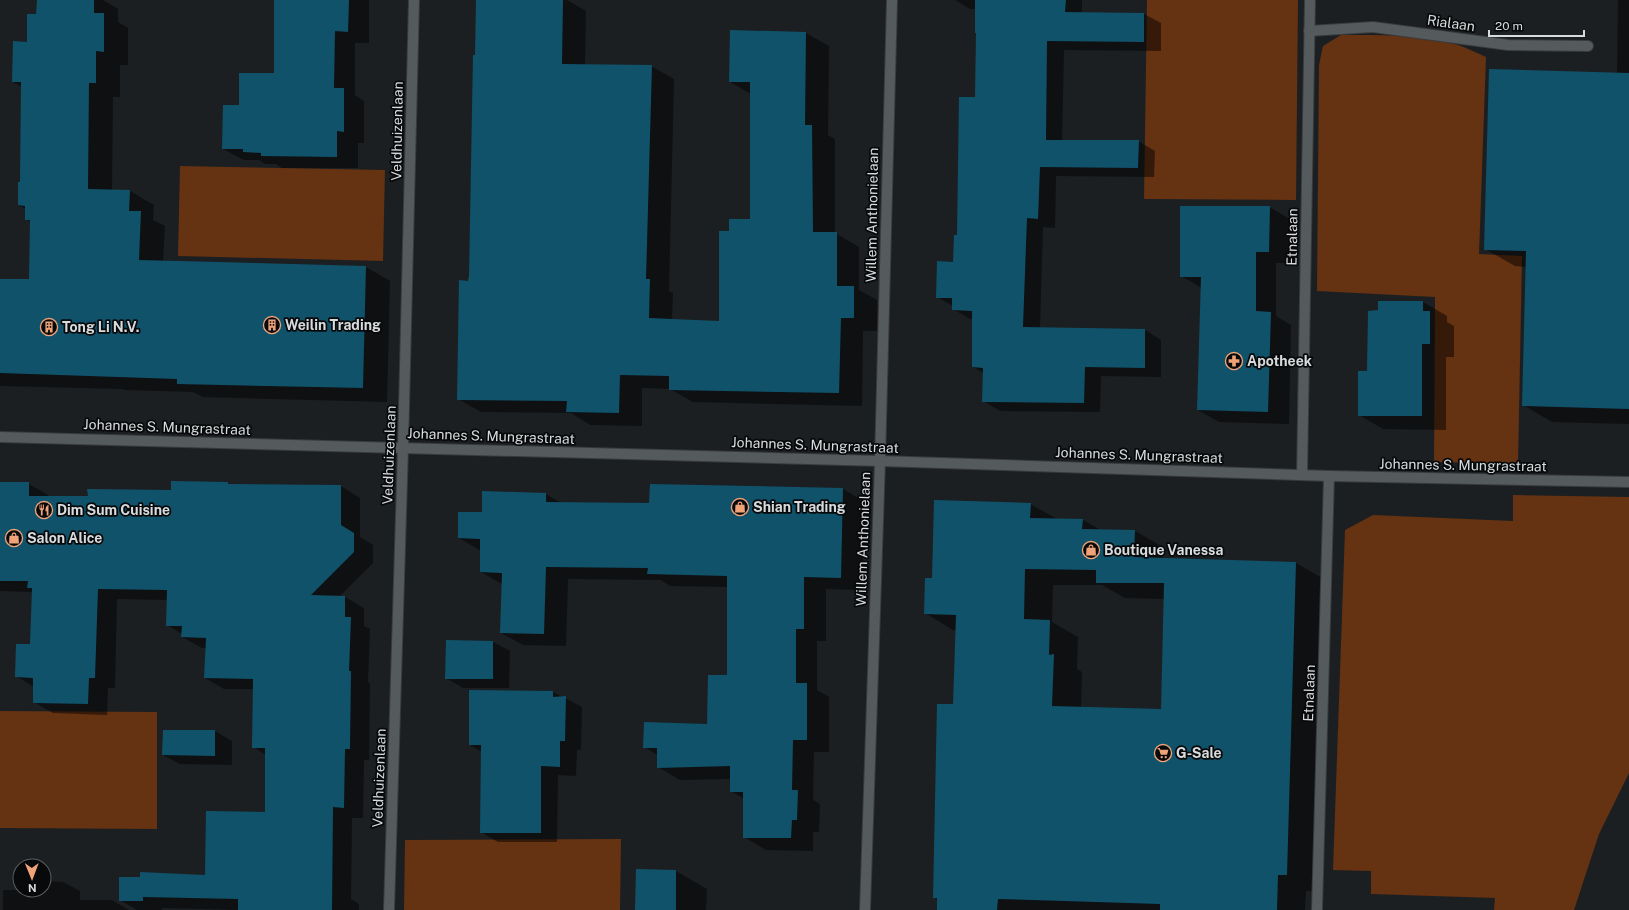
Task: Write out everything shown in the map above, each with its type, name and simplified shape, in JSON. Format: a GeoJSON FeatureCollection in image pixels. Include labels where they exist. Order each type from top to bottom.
{"type":"FeatureCollection","features":[{"type":"Feature","properties":{"kind":"street","name":"Veldhuizenlaan"},"geometry":{"type":"LineString","coordinates":[[389,910],[403,448],[414,0]]}},
{"type":"Feature","properties":{"kind":"street","name":"Willem Anthonielaan"},"geometry":{"type":"LineString","coordinates":[[865,910],[880,461],[892,0]]}},
{"type":"Feature","properties":{"kind":"street","name":"Etnalaan"},"geometry":{"type":"LineString","coordinates":[[1302,475],[1310,0]]}},
{"type":"Feature","properties":{"kind":"street","name":"Rialaan"},"geometry":{"type":"LineString","coordinates":[[1310,31],[1373,27],[1508,45],[1588,46]]}},
{"type":"Feature","properties":{"kind":"street","name":"Johannes S. Mungrastraat"},"geometry":{"type":"LineString","coordinates":[[0,437],[880,461],[1329,476],[1629,482]]}},
{"type":"Feature","properties":{"kind":"street","name":"Etnalaan"},"geometry":{"type":"LineString","coordinates":[[1316,910],[1329,476]]}},
{"type":"Feature","properties":{"kind":"shaded area"},"geometry":{"type":"Polygon","coordinates":[[[1147,0],[1298,0],[1296,200],[1144,199],[1147,0]]]}},
{"type":"Feature","properties":{"kind":"shaded area"},"geometry":{"type":"Polygon","coordinates":[[[1341,35],[1400,36],[1444,41],[1458,45],[1486,57],[1479,254],[1522,256],[1518,464],[1434,462],[1435,297],[1317,291],[1319,65],[1323,46],[1341,35]]]}},
{"type":"Feature","properties":{"kind":"shaded area"},"geometry":{"type":"Polygon","coordinates":[[[180,166],[385,170],[383,261],[178,256],[180,166]]]}},
{"type":"Feature","properties":{"kind":"shaded area"},"geometry":{"type":"Polygon","coordinates":[[[1513,495],[1629,497],[1629,773],[1599,834],[1574,910],[1494,910],[1495,898],[1371,894],[1371,871],[1333,870],[1345,530],[1373,515],[1513,521],[1513,495]]]}},
{"type":"Feature","properties":{"kind":"shaded area"},"geometry":{"type":"Polygon","coordinates":[[[0,711],[157,712],[157,829],[0,828],[0,711]]]}},
{"type":"Feature","properties":{"kind":"shaded area"},"geometry":{"type":"Polygon","coordinates":[[[621,839],[620,910],[404,910],[405,840],[621,839]]]}},
{"type":"Feature","properties":{"kind":"building"},"geometry":{"type":"Polygon","coordinates":[[[37,0],[94,0],[94,13],[104,13],[104,52],[96,51],[96,83],[89,83],[88,189],[130,190],[129,211],[141,211],[139,260],[366,266],[363,388],[177,384],[177,379],[0,373],[0,279],[29,279],[30,220],[25,220],[25,206],[18,205],[18,182],[20,182],[21,82],[12,82],[13,41],[27,42],[27,14],[36,14],[37,0]]]}},
{"type":"Feature","properties":{"kind":"building"},"geometry":{"type":"Polygon","coordinates":[[[274,0],[349,0],[348,32],[335,31],[334,88],[344,88],[344,132],[337,131],[337,157],[261,156],[261,153],[243,152],[243,149],[222,149],[223,105],[239,105],[239,73],[274,73],[274,0]]]}},
{"type":"Feature","properties":{"kind":"building"},"geometry":{"type":"Polygon","coordinates":[[[476,0],[563,0],[562,64],[652,65],[646,279],[650,279],[649,318],[719,321],[719,231],[729,231],[729,219],[750,219],[750,82],[729,82],[730,30],[806,32],[805,125],[812,125],[813,232],[837,232],[837,286],[854,286],[854,318],[841,318],[839,393],[669,390],[669,376],[620,375],[619,413],[566,412],[567,401],[457,400],[459,280],[468,281],[469,276],[473,55],[475,55],[476,0]]]}},
{"type":"Feature","properties":{"kind":"building"},"geometry":{"type":"Polygon","coordinates":[[[975,0],[1066,0],[1065,12],[1144,13],[1144,42],[1047,41],[1046,140],[1139,140],[1138,168],[1040,167],[1038,219],[1027,218],[1023,327],[1145,329],[1145,368],[1085,367],[1084,403],[982,402],[983,368],[972,367],[972,311],[952,310],[952,298],[936,298],[937,261],[953,262],[954,235],[957,235],[959,97],[975,97],[975,0]]]}},
{"type":"Feature","properties":{"kind":"building"},"geometry":{"type":"Polygon","coordinates":[[[1489,69],[1629,73],[1629,409],[1522,406],[1526,251],[1484,250],[1489,69]]]}},
{"type":"Feature","properties":{"kind":"building"},"geometry":{"type":"Polygon","coordinates":[[[1180,206],[1270,206],[1269,252],[1256,252],[1256,311],[1271,312],[1268,412],[1197,410],[1201,277],[1180,277],[1180,206]]]}},
{"type":"Feature","properties":{"kind":"building"},"geometry":{"type":"Polygon","coordinates":[[[1378,301],[1423,301],[1423,311],[1430,311],[1430,344],[1422,344],[1422,416],[1358,416],[1358,371],[1367,371],[1368,311],[1378,310],[1378,301]]]}},
{"type":"Feature","properties":{"kind":"building"},"geometry":{"type":"Polygon","coordinates":[[[171,481],[228,482],[228,484],[341,485],[341,525],[354,533],[354,552],[311,595],[345,596],[345,617],[351,617],[349,671],[351,671],[350,749],[345,749],[344,808],[333,807],[332,910],[238,910],[238,899],[143,897],[143,901],[119,901],[119,877],[140,877],[140,872],[205,875],[206,811],[265,812],[265,748],[252,748],[253,679],[204,678],[206,638],[181,637],[182,626],[166,626],[167,590],[98,589],[95,678],[89,678],[88,704],[33,703],[33,678],[15,677],[16,644],[30,644],[32,588],[27,588],[28,581],[0,581],[0,482],[29,482],[29,496],[88,496],[87,489],[171,490],[171,481]]]}},
{"type":"Feature","properties":{"kind":"building"},"geometry":{"type":"Polygon","coordinates":[[[650,484],[843,488],[841,578],[804,577],[804,629],[796,629],[796,683],[807,683],[807,740],[793,740],[792,790],[798,790],[797,820],[792,820],[791,838],[743,838],[743,792],[730,792],[730,766],[657,768],[657,748],[643,748],[644,722],[707,724],[708,675],[727,675],[727,576],[647,574],[648,568],[546,567],[544,634],[500,633],[502,573],[480,572],[480,539],[458,538],[458,512],[482,512],[482,491],[546,493],[546,502],[649,503],[650,484]]]}},
{"type":"Feature","properties":{"kind":"building"},"geometry":{"type":"Polygon","coordinates":[[[934,500],[1031,503],[1030,518],[1083,519],[1082,529],[1135,530],[1134,557],[1296,562],[1287,875],[1278,875],[1277,910],[1160,910],[1160,904],[998,899],[997,910],[937,910],[937,898],[933,898],[937,704],[953,704],[956,615],[924,614],[925,578],[932,578],[934,500]],[[1025,569],[1024,619],[1050,620],[1049,655],[1054,654],[1052,706],[1161,709],[1164,583],[1096,583],[1096,570],[1025,569]]]}},
{"type":"Feature","properties":{"kind":"building"},"geometry":{"type":"Polygon","coordinates":[[[446,640],[493,641],[493,679],[445,679],[446,640]]]}},
{"type":"Feature","properties":{"kind":"building"},"geometry":{"type":"Polygon","coordinates":[[[469,690],[553,691],[553,697],[566,696],[565,741],[560,741],[560,767],[541,766],[541,833],[480,833],[481,745],[469,745],[469,690]]]}},
{"type":"Feature","properties":{"kind":"building"},"geometry":{"type":"Polygon","coordinates":[[[163,730],[215,730],[215,756],[162,755],[163,730]]]}},
{"type":"Feature","properties":{"kind":"building"},"geometry":{"type":"Polygon","coordinates":[[[636,869],[676,870],[676,910],[635,910],[636,869]]]}},
{"type":"Feature","properties":{"kind":"place","name":"Weilin Trading"},"geometry":{"type":"Point","coordinates":[272,325]}},
{"type":"Feature","properties":{"kind":"place","name":"Tong Li N.V."},"geometry":{"type":"Point","coordinates":[49,327]}},
{"type":"Feature","properties":{"kind":"place","name":"Apotheek"},"geometry":{"type":"Point","coordinates":[1234,361]}},
{"type":"Feature","properties":{"kind":"place","name":"Shian Trading"},"geometry":{"type":"Point","coordinates":[740,507]}},
{"type":"Feature","properties":{"kind":"place","name":"Dim Sum Cuisine"},"geometry":{"type":"Point","coordinates":[44,510]}},
{"type":"Feature","properties":{"kind":"place","name":"Salon Alice"},"geometry":{"type":"Point","coordinates":[14,538]}},
{"type":"Feature","properties":{"kind":"place","name":"Boutique Vanessa"},"geometry":{"type":"Point","coordinates":[1091,550]}},
{"type":"Feature","properties":{"kind":"place","name":"G-Sale"},"geometry":{"type":"Point","coordinates":[1163,753]}}]}
